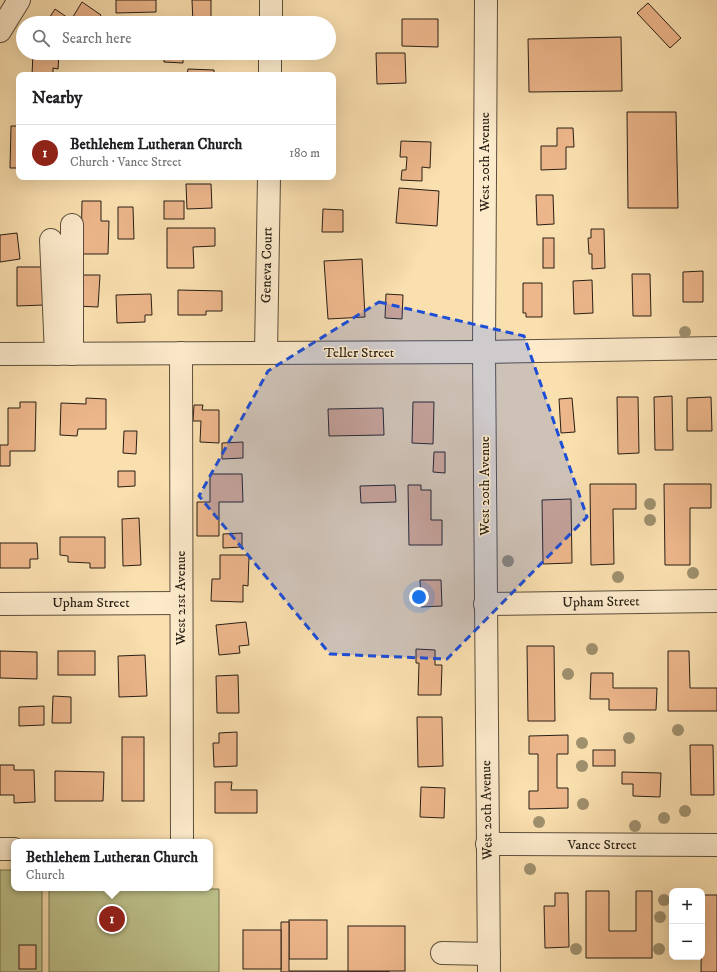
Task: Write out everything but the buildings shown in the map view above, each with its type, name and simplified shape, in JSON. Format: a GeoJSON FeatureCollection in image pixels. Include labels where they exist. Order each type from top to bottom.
{"type":"FeatureCollection","features":[{"type":"Feature","properties":{"kind":"street"},"geometry":{"type":"LineString","coordinates":[[0,31],[19,0]]}},
{"type":"Feature","properties":{"kind":"street"},"geometry":{"type":"LineString","coordinates":[[271,0],[271,16]]}},
{"type":"Feature","properties":{"kind":"street","name":"West 20th Avenue"},"geometry":{"type":"LineString","coordinates":[[486,0],[484,352],[489,963]]}},
{"type":"Feature","properties":{"kind":"street"},"geometry":{"type":"LineString","coordinates":[[270,60],[270,72]]}},
{"type":"Feature","properties":{"kind":"street","name":"Geneva Court"},"geometry":{"type":"LineString","coordinates":[[266,353],[269,180]]}},
{"type":"Feature","properties":{"kind":"street"},"geometry":{"type":"LineString","coordinates":[[64,354],[72,225]]}},
{"type":"Feature","properties":{"kind":"street"},"geometry":{"type":"LineString","coordinates":[[51,240],[64,354]]}},
{"type":"Feature","properties":{"kind":"street","name":"Teller Street"},"geometry":{"type":"LineString","coordinates":[[0,354],[484,352],[717,348]]}},
{"type":"Feature","properties":{"kind":"street","name":"West 21st Avenue"},"geometry":{"type":"LineString","coordinates":[[180,353],[182,839]]}},
{"type":"Feature","properties":{"kind":"street","name":"Upham Street"},"geometry":{"type":"LineString","coordinates":[[485,604],[717,601]]}},
{"type":"Feature","properties":{"kind":"street","name":"Upham Street"},"geometry":{"type":"LineString","coordinates":[[0,604],[181,603]]}},
{"type":"Feature","properties":{"kind":"street","name":"Vance Street"},"geometry":{"type":"LineString","coordinates":[[487,844],[717,845]]}},
{"type":"Feature","properties":{"kind":"street"},"geometry":{"type":"LineString","coordinates":[[0,849],[11,849]]}},
{"type":"Feature","properties":{"kind":"street"},"geometry":{"type":"LineString","coordinates":[[442,953],[489,963]]}},
{"type":"Feature","properties":{"kind":"highlighted area"},"geometry":{"type":"Polygon","coordinates":[[[379,302],[524,336],[587,517],[447,659],[330,654],[199,496],[268,371],[379,302]]]}},
{"type":"Feature","properties":{"kind":"green space"},"geometry":{"type":"Polygon","coordinates":[[[0,870],[11,870],[11,891],[42,891],[42,972],[0,972],[0,870]]]}},
{"type":"Feature","properties":{"kind":"green space"},"geometry":{"type":"Polygon","coordinates":[[[213,889],[219,889],[219,972],[49,972],[49,891],[213,891],[213,889]]]}},
{"type":"Feature","properties":{"kind":"place","name":"Bethlehem Lutheran Church"},"geometry":{"type":"Point","coordinates":[112,919]}}]}
